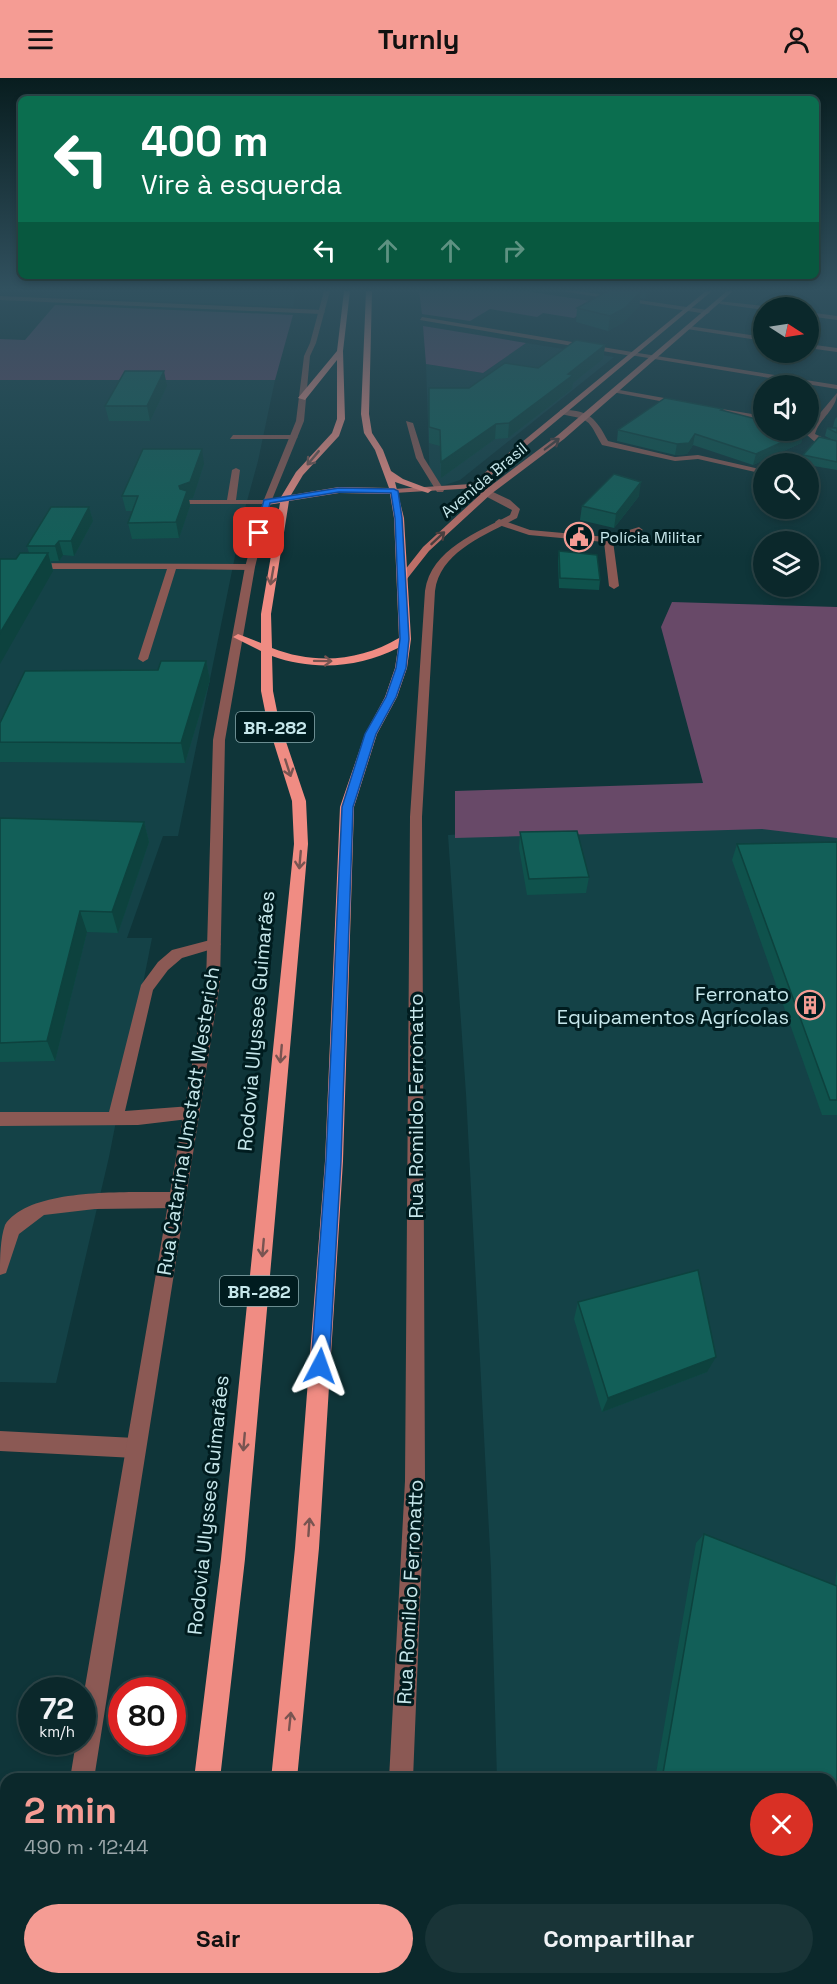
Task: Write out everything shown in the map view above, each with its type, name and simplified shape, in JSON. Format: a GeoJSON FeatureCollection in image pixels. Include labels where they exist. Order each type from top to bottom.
{"type":"FeatureCollection","features":[{"type":"Feature","properties":{"kind":"highway"},"geometry":{"type":"LineString","coordinates":[[302,398],[317,380]]}},
{"type":"Feature","properties":{"kind":"highway","name":"Rodovia Ulysses Guimarães"},"geometry":{"type":"LineString","coordinates":[[208,1773],[234,1548],[301,844],[299,801],[273,721],[267,691],[266,614],[285,498],[299,474],[336,434],[341,419],[340,380]]}},
{"type":"Feature","properties":{"kind":"highway","name":"BR-282"},"geometry":{"type":"LineString","coordinates":[[285,1773],[308,1548],[333,1173],[347,807],[370,734],[391,697],[401,668],[405,639],[400,582],[399,518],[388,473],[379,450],[368,433],[365,414],[367,380]]}},
{"type":"Feature","properties":{"kind":"highway"},"geometry":{"type":"LineString","coordinates":[[388,473],[400,481],[428,490]]}},
{"type":"Feature","properties":{"kind":"highway"},"geometry":{"type":"LineString","coordinates":[[267,502],[339,490],[394,491]]}},
{"type":"Feature","properties":{"kind":"highway"},"geometry":{"type":"LineString","coordinates":[[238,638],[287,657],[335,662],[374,654],[405,639]]}},
{"type":"Feature","properties":{"kind":"main road","name":"Avenida Brasil"},"geometry":{"type":"LineString","coordinates":[[394,491],[440,490],[473,486],[601,380]]}},
{"type":"Feature","properties":{"kind":"main road","name":"Avenida Brasil"},"geometry":{"type":"LineString","coordinates":[[400,582],[426,549],[488,492],[586,417],[628,380]]}},
{"type":"Feature","properties":{"kind":"street","name":"Rua Catarina Umstadt Westerich"},"geometry":{"type":"LineString","coordinates":[[83,1773],[213,983],[219,740],[250,567],[267,502],[300,421],[304,380]]}},
{"type":"Feature","properties":{"kind":"street"},"geometry":{"type":"LineString","coordinates":[[793,380],[837,387]]}},
{"type":"Feature","properties":{"kind":"street"},"geometry":{"type":"LineString","coordinates":[[614,391],[692,405]]}},
{"type":"Feature","properties":{"kind":"street"},"geometry":{"type":"LineString","coordinates":[[819,421],[837,395]]}},
{"type":"Feature","properties":{"kind":"street"},"geometry":{"type":"LineString","coordinates":[[703,407],[753,416]]}},
{"type":"Feature","properties":{"kind":"street"},"geometry":{"type":"LineString","coordinates":[[563,412],[586,417],[598,427],[601,439],[605,443],[675,459],[698,457],[753,470]]}},
{"type":"Feature","properties":{"kind":"street"},"geometry":{"type":"LineString","coordinates":[[409,423],[420,458],[440,490]]}},
{"type":"Feature","properties":{"kind":"street"},"geometry":{"type":"LineString","coordinates":[[233,437],[294,437]]}},
{"type":"Feature","properties":{"kind":"street"},"geometry":{"type":"LineString","coordinates":[[819,440],[837,446]]}},
{"type":"Feature","properties":{"kind":"street"},"geometry":{"type":"LineString","coordinates":[[231,502],[236,470]]}},
{"type":"Feature","properties":{"kind":"street"},"geometry":{"type":"LineString","coordinates":[[473,486],[488,492]]}},
{"type":"Feature","properties":{"kind":"street","name":"Rua Romildo Ferronatto"},"geometry":{"type":"LineString","coordinates":[[401,1773],[415,1481],[416,817],[429,609],[431,582],[451,552],[514,516],[516,509],[488,492]]}},
{"type":"Feature","properties":{"kind":"street"},"geometry":{"type":"LineString","coordinates":[[188,502],[267,502]]}},
{"type":"Feature","properties":{"kind":"street"},"geometry":{"type":"LineString","coordinates":[[500,522],[529,532],[608,540],[639,530]]}},
{"type":"Feature","properties":{"kind":"street"},"geometry":{"type":"LineString","coordinates":[[608,540],[614,586]]}},
{"type":"Feature","properties":{"kind":"street"},"geometry":{"type":"LineString","coordinates":[[0,566],[250,567]]}},
{"type":"Feature","properties":{"kind":"street"},"geometry":{"type":"LineString","coordinates":[[143,659],[172,567]]}},
{"type":"Feature","properties":{"kind":"street"},"geometry":{"type":"LineString","coordinates":[[115,1118],[146,989],[162,966],[177,954],[214,944]]}},
{"type":"Feature","properties":{"kind":"street"},"geometry":{"type":"LineString","coordinates":[[0,1119],[115,1118],[191,1113]]}},
{"type":"Feature","properties":{"kind":"street"},"geometry":{"type":"LineString","coordinates":[[0,1267],[12,1229],[40,1208],[95,1201],[176,1200]]}},
{"type":"Feature","properties":{"kind":"street"},"geometry":{"type":"LineString","coordinates":[[0,1441],[135,1448]]}},
{"type":"Feature","properties":{"kind":"shaded area"},"geometry":{"type":"Polygon","coordinates":[[[0,380],[275,380],[258,461],[244,512],[178,836],[163,836],[127,938],[152,938],[109,1157],[56,1383],[0,1382],[0,380]]]}},
{"type":"Feature","properties":{"kind":"shaded area"},"geometry":{"type":"Polygon","coordinates":[[[427,380],[585,380],[460,480],[442,486],[430,485],[427,380]]]}},
{"type":"Feature","properties":{"kind":"shaded area"},"geometry":{"type":"Polygon","coordinates":[[[672,602],[837,607],[837,838],[762,829],[455,838],[455,791],[703,783],[661,627],[672,602]]]}},
{"type":"Feature","properties":{"kind":"shaded area"},"geometry":{"type":"Polygon","coordinates":[[[837,813],[837,1773],[497,1773],[491,1569],[466,1094],[448,835],[837,813]]]}},
{"type":"Feature","properties":{"kind":"building"},"geometry":{"type":"Polygon","coordinates":[[[120,380],[160,380],[147,406],[105,406],[120,380]]]}},
{"type":"Feature","properties":{"kind":"building"},"geometry":{"type":"Polygon","coordinates":[[[481,380],[566,380],[509,423],[496,424],[441,462],[440,430],[429,427],[429,388],[469,388],[481,380]]]}},
{"type":"Feature","properties":{"kind":"building"},"geometry":{"type":"Polygon","coordinates":[[[665,398],[723,409],[721,410],[753,418],[753,441],[784,441],[758,453],[753,453],[695,434],[689,443],[677,444],[618,430],[665,398]]]}},
{"type":"Feature","properties":{"kind":"building"},"geometry":{"type":"Polygon","coordinates":[[[827,428],[837,428],[837,433],[827,428]]]}},
{"type":"Feature","properties":{"kind":"building"},"geometry":{"type":"Polygon","coordinates":[[[819,437],[837,441],[837,462],[819,458],[819,453],[805,453],[815,441],[819,441],[819,437]]]}},
{"type":"Feature","properties":{"kind":"building"},"geometry":{"type":"Polygon","coordinates":[[[143,449],[202,449],[190,482],[179,486],[180,489],[187,491],[176,522],[128,523],[138,496],[122,496],[143,449]]]}},
{"type":"Feature","properties":{"kind":"building"},"geometry":{"type":"Polygon","coordinates":[[[614,474],[641,482],[616,514],[582,506],[614,474]]]}},
{"type":"Feature","properties":{"kind":"building"},"geometry":{"type":"Polygon","coordinates":[[[51,507],[89,507],[71,541],[59,541],[55,546],[27,546],[51,507]]]}},
{"type":"Feature","properties":{"kind":"building"},"geometry":{"type":"Polygon","coordinates":[[[559,551],[597,555],[600,580],[560,578],[559,551]]]}},
{"type":"Feature","properties":{"kind":"building"},"geometry":{"type":"Polygon","coordinates":[[[20,553],[48,553],[0,633],[0,559],[16,559],[20,553]]]}},
{"type":"Feature","properties":{"kind":"building"},"geometry":{"type":"Polygon","coordinates":[[[161,661],[206,661],[181,743],[0,742],[0,723],[25,671],[158,670],[161,661]]]}},
{"type":"Feature","properties":{"kind":"building"},"geometry":{"type":"Polygon","coordinates":[[[0,818],[144,822],[112,912],[80,911],[47,1041],[0,1043],[0,818]]]}},
{"type":"Feature","properties":{"kind":"building"},"geometry":{"type":"Polygon","coordinates":[[[577,831],[589,877],[529,879],[520,832],[577,831]]]}},
{"type":"Feature","properties":{"kind":"building","name":"Ferronato Equipamentos Agrícolas"},"geometry":{"type":"Polygon","coordinates":[[[837,842],[837,1100],[830,1100],[737,844],[837,842]]]}},
{"type":"Feature","properties":{"kind":"building"},"geometry":{"type":"Polygon","coordinates":[[[698,1270],[716,1357],[608,1398],[578,1302],[698,1270]]]}},
{"type":"Feature","properties":{"kind":"building"},"geometry":{"type":"Polygon","coordinates":[[[704,1534],[837,1586],[837,1773],[663,1773],[704,1534]]]}},
{"type":"Feature","properties":{"kind":"place","name":"Polícia Militar"},"geometry":{"type":"Point","coordinates":[579,537]}},
{"type":"Feature","properties":{"kind":"place","name":"Ferronato Equipamentos Agrícolas"},"geometry":{"type":"Point","coordinates":[810,1005]}},
{"type":"Feature","properties":{"kind":"route"},"geometry":{"type":"LineString","coordinates":[[259,533],[267,502],[339,490],[394,491],[399,518],[401,609],[405,639],[401,668],[391,697],[370,734],[347,807],[334,1161],[320,1366]]}}]}
